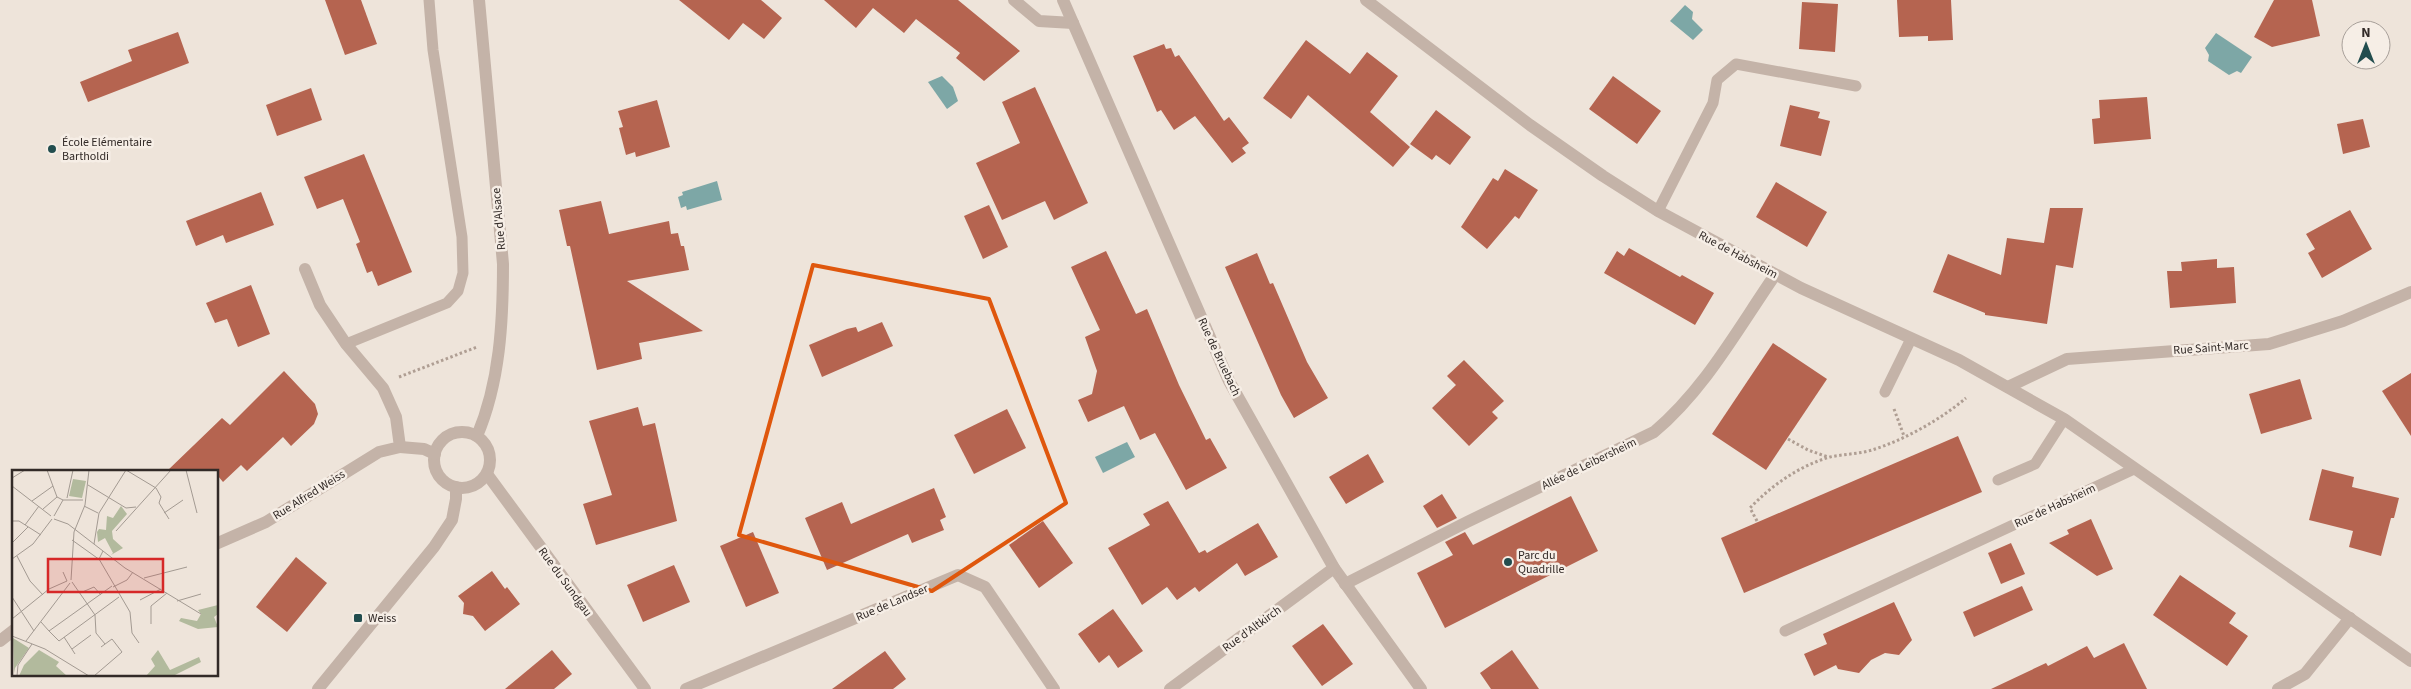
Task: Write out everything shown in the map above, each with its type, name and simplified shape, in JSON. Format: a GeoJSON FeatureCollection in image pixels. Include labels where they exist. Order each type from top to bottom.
{"type":"FeatureCollection","features":[{"type":"Feature","properties":{"kind":"street","name":"Rue d'Alsace"},"geometry":{"type":"LineString","coordinates":[[477,436],[499,352],[503,304],[503,264],[479,0]]}},
{"type":"Feature","properties":{"kind":"street"},"geometry":{"type":"LineString","coordinates":[[1014,0],[1039,21],[1073,22]]}},
{"type":"Feature","properties":{"kind":"street","name":"Rue de Bruebach"},"geometry":{"type":"LineString","coordinates":[[1063,0],[1229,380],[1334,568],[1421,689]]}},
{"type":"Feature","properties":{"kind":"street","name":"Rue de Habsheim"},"geometry":{"type":"LineString","coordinates":[[1366,0],[1530,125],[1603,176],[1658,211],[1774,275],[1959,360],[2064,420],[2411,661]]}},
{"type":"Feature","properties":{"kind":"street"},"geometry":{"type":"LineString","coordinates":[[305,269],[320,305],[346,344],[383,388],[396,417],[400,447]]}},
{"type":"Feature","properties":{"kind":"street","name":"Allée de Leibersheim"},"geometry":{"type":"LineString","coordinates":[[1345,584],[1467,522],[1654,432],[1678,412],[1699,387],[1774,275]]}},
{"type":"Feature","properties":{"kind":"street","name":"Rue Saint-Marc"},"geometry":{"type":"LineString","coordinates":[[2008,387],[2067,359],[2268,344],[2343,322],[2411,292]]}},
{"type":"Feature","properties":{"kind":"street"},"geometry":{"type":"LineString","coordinates":[[468,432],[477,436],[488,449],[490,466],[487,474],[473,486],[456,487],[441,479],[434,462],[438,445],[451,434],[468,432]]}},
{"type":"Feature","properties":{"kind":"street","name":"Rue Alfred Weiss"},"geometry":{"type":"LineString","coordinates":[[219,543],[266,522],[379,452],[400,447],[424,449],[435,454]]}},
{"type":"Feature","properties":{"kind":"street","name":"Rue du Sundgau"},"geometry":{"type":"LineString","coordinates":[[487,474],[645,689]]}},
{"type":"Feature","properties":{"kind":"street"},"geometry":{"type":"LineString","coordinates":[[318,689],[434,547],[452,520],[456,487]]}},
{"type":"Feature","properties":{"kind":"street","name":"Rue d'Altkirch"},"geometry":{"type":"LineString","coordinates":[[1170,689],[1334,568]]}},
{"type":"Feature","properties":{"kind":"street","name":"Rue de Landser"},"geometry":{"type":"LineString","coordinates":[[686,689],[958,575],[985,587],[1054,689]]}},
{"type":"Feature","properties":{"kind":"street"},"geometry":{"type":"LineString","coordinates":[[2278,689],[2306,674],[2350,618]]}},
{"type":"Feature","properties":{"kind":"street"},"geometry":{"type":"LineString","coordinates":[[0,641],[12,632]]}},
{"type":"Feature","properties":{"kind":"lane"},"geometry":{"type":"LineString","coordinates":[[346,344],[447,303],[458,291],[463,273],[462,237],[432,50],[430,0]]}},
{"type":"Feature","properties":{"kind":"lane"},"geometry":{"type":"LineString","coordinates":[[1658,211],[1713,103],[1717,80],[1736,64],[1856,86]]}},
{"type":"Feature","properties":{"kind":"lane"},"geometry":{"type":"LineString","coordinates":[[1885,392],[1911,339]]}},
{"type":"Feature","properties":{"kind":"lane"},"geometry":{"type":"LineString","coordinates":[[1998,480],[2035,464],[2064,420]]}},
{"type":"Feature","properties":{"kind":"lane","name":"Rue de Habsheim"},"geometry":{"type":"LineString","coordinates":[[1785,631],[2134,469]]}},
{"type":"Feature","properties":{"kind":"path"},"geometry":{"type":"LineString","coordinates":[[398,377],[480,346]]}},
{"type":"Feature","properties":{"kind":"path"},"geometry":{"type":"LineString","coordinates":[[1757,521],[1750,508],[1761,496],[1786,477],[1830,458],[1870,451],[1886,445],[1942,416],[1966,398]]}},
{"type":"Feature","properties":{"kind":"path"},"geometry":{"type":"LineString","coordinates":[[1788,439],[1808,450],[1830,458]]}},
{"type":"Feature","properties":{"kind":"highlighted area"},"geometry":{"type":"Polygon","coordinates":[[[813,265],[989,299],[1066,503],[932,591],[739,535],[813,265]]]}},
{"type":"Feature","properties":{"kind":"water"},"geometry":{"type":"Polygon","coordinates":[[[1685,5],[1693,12],[1692,19],[1703,30],[1693,40],[1670,21],[1685,5]]]}},
{"type":"Feature","properties":{"kind":"water"},"geometry":{"type":"Polygon","coordinates":[[[2216,33],[2252,57],[2241,73],[2237,71],[2229,75],[2208,61],[2209,55],[2205,48],[2216,33]]]}},
{"type":"Feature","properties":{"kind":"water"},"geometry":{"type":"Polygon","coordinates":[[[942,76],[953,87],[958,101],[947,109],[928,82],[942,76]]]}},
{"type":"Feature","properties":{"kind":"water"},"geometry":{"type":"Polygon","coordinates":[[[717,181],[722,200],[687,210],[686,206],[681,208],[678,197],[683,195],[682,192],[717,181]]]}},
{"type":"Feature","properties":{"kind":"water"},"geometry":{"type":"Polygon","coordinates":[[[1127,442],[1135,457],[1103,473],[1095,457],[1127,442]]]}},
{"type":"Feature","properties":{"kind":"building"},"geometry":{"type":"Polygon","coordinates":[[[325,0],[361,0],[377,44],[345,55],[325,0]]]}},
{"type":"Feature","properties":{"kind":"building"},"geometry":{"type":"Polygon","coordinates":[[[679,0],[761,0],[782,18],[764,39],[743,23],[729,40],[679,0]]]}},
{"type":"Feature","properties":{"kind":"building"},"geometry":{"type":"Polygon","coordinates":[[[824,0],[958,0],[1020,51],[984,81],[956,58],[960,53],[916,19],[904,33],[873,8],[856,28],[824,0]]]}},
{"type":"Feature","properties":{"kind":"building"},"geometry":{"type":"Polygon","coordinates":[[[1897,0],[1951,0],[1953,40],[1928,41],[1928,36],[1899,37],[1897,0]]]}},
{"type":"Feature","properties":{"kind":"building"},"geometry":{"type":"Polygon","coordinates":[[[2274,0],[2312,0],[2320,36],[2272,47],[2254,37],[2274,0]]]}},
{"type":"Feature","properties":{"kind":"building"},"geometry":{"type":"Polygon","coordinates":[[[1802,2],[1838,4],[1835,52],[1799,49],[1802,2]]]}},
{"type":"Feature","properties":{"kind":"building"},"geometry":{"type":"Polygon","coordinates":[[[178,32],[189,63],[88,102],[80,82],[132,61],[128,50],[178,32]]]}},
{"type":"Feature","properties":{"kind":"building"},"geometry":{"type":"Polygon","coordinates":[[[1306,40],[1350,74],[1367,52],[1398,76],[1370,112],[1410,147],[1393,167],[1308,95],[1291,119],[1263,98],[1306,40]]]}},
{"type":"Feature","properties":{"kind":"building"},"geometry":{"type":"Polygon","coordinates":[[[1164,44],[1166,49],[1171,48],[1175,57],[1179,55],[1224,121],[1229,117],[1249,143],[1242,148],[1246,153],[1232,163],[1195,116],[1174,130],[1161,110],[1157,112],[1133,56],[1164,44]]]}},
{"type":"Feature","properties":{"kind":"building"},"geometry":{"type":"Polygon","coordinates":[[[1613,76],[1661,111],[1637,144],[1589,109],[1613,76]]]}},
{"type":"Feature","properties":{"kind":"building"},"geometry":{"type":"Polygon","coordinates":[[[1035,87],[1088,203],[1054,220],[1045,201],[1002,220],[976,163],[1020,143],[1002,102],[1035,87]]]}},
{"type":"Feature","properties":{"kind":"building"},"geometry":{"type":"Polygon","coordinates":[[[311,88],[322,120],[277,136],[266,105],[311,88]]]}},
{"type":"Feature","properties":{"kind":"building"},"geometry":{"type":"Polygon","coordinates":[[[2147,97],[2151,139],[2094,144],[2092,119],[2100,118],[2099,100],[2147,97]]]}},
{"type":"Feature","properties":{"kind":"building"},"geometry":{"type":"Polygon","coordinates":[[[657,100],[670,147],[636,157],[635,152],[626,155],[619,128],[623,127],[618,111],[657,100]]]}},
{"type":"Feature","properties":{"kind":"building"},"geometry":{"type":"Polygon","coordinates":[[[1790,105],[1820,112],[1818,118],[1830,121],[1821,156],[1780,146],[1790,105]]]}},
{"type":"Feature","properties":{"kind":"building"},"geometry":{"type":"Polygon","coordinates":[[[1436,110],[1471,137],[1450,165],[1436,155],[1432,160],[1410,144],[1436,110]]]}},
{"type":"Feature","properties":{"kind":"building"},"geometry":{"type":"Polygon","coordinates":[[[2363,119],[2370,147],[2343,154],[2337,124],[2363,119]]]}},
{"type":"Feature","properties":{"kind":"building"},"geometry":{"type":"Polygon","coordinates":[[[364,154],[412,272],[378,286],[372,271],[367,273],[356,244],[360,242],[343,199],[317,209],[304,177],[364,154]]]}},
{"type":"Feature","properties":{"kind":"building"},"geometry":{"type":"Polygon","coordinates":[[[1505,169],[1538,190],[1519,219],[1515,216],[1487,249],[1461,227],[1493,178],[1498,181],[1505,169]]]}},
{"type":"Feature","properties":{"kind":"building"},"geometry":{"type":"Polygon","coordinates":[[[1776,182],[1827,212],[1807,247],[1756,217],[1776,182]]]}},
{"type":"Feature","properties":{"kind":"building"},"geometry":{"type":"Polygon","coordinates":[[[261,192],[274,225],[226,243],[223,235],[196,246],[186,221],[261,192]]]}},
{"type":"Feature","properties":{"kind":"building"},"geometry":{"type":"Polygon","coordinates":[[[601,201],[609,234],[669,221],[671,234],[678,233],[681,246],[684,246],[689,270],[627,281],[703,331],[639,343],[642,359],[597,370],[570,246],[567,246],[559,210],[601,201]]]}},
{"type":"Feature","properties":{"kind":"building"},"geometry":{"type":"Polygon","coordinates":[[[989,205],[1008,247],[983,259],[964,216],[989,205]]]}},
{"type":"Feature","properties":{"kind":"building"},"geometry":{"type":"Polygon","coordinates":[[[2050,208],[2083,208],[2073,268],[2056,265],[2047,324],[1985,315],[1985,313],[1933,292],[1948,254],[2001,275],[2007,238],[2044,243],[2050,208]]]}},
{"type":"Feature","properties":{"kind":"building"},"geometry":{"type":"Polygon","coordinates":[[[2350,210],[2372,249],[2322,278],[2308,253],[2315,249],[2306,234],[2350,210]]]}},
{"type":"Feature","properties":{"kind":"building"},"geometry":{"type":"Polygon","coordinates":[[[1629,248],[1680,277],[1682,275],[1714,293],[1695,325],[1604,273],[1617,251],[1624,256],[1629,248]]]}},
{"type":"Feature","properties":{"kind":"building"},"geometry":{"type":"Polygon","coordinates":[[[1106,251],[1136,314],[1147,309],[1179,385],[1206,440],[1210,438],[1227,468],[1186,490],[1155,433],[1140,440],[1124,406],[1088,422],[1078,400],[1092,394],[1097,371],[1085,337],[1100,330],[1071,267],[1106,251]]]}},
{"type":"Feature","properties":{"kind":"building"},"geometry":{"type":"Polygon","coordinates":[[[1257,253],[1270,284],[1273,283],[1307,362],[1328,398],[1294,418],[1281,395],[1225,267],[1257,253]]]}},
{"type":"Feature","properties":{"kind":"building"},"geometry":{"type":"Polygon","coordinates":[[[2217,259],[2217,268],[2234,267],[2236,303],[2170,308],[2167,271],[2182,271],[2181,262],[2217,259]]]}},
{"type":"Feature","properties":{"kind":"building"},"geometry":{"type":"Polygon","coordinates":[[[251,285],[270,334],[238,347],[227,319],[215,323],[206,303],[251,285]]]}},
{"type":"Feature","properties":{"kind":"building"},"geometry":{"type":"Polygon","coordinates":[[[882,322],[893,346],[822,377],[809,345],[847,329],[856,327],[858,332],[882,322]]]}},
{"type":"Feature","properties":{"kind":"building"},"geometry":{"type":"Polygon","coordinates":[[[1773,343],[1827,379],[1766,470],[1712,434],[1773,343]]]}},
{"type":"Feature","properties":{"kind":"building"},"geometry":{"type":"Polygon","coordinates":[[[1464,360],[1504,401],[1492,412],[1498,418],[1469,446],[1432,408],[1456,385],[1447,376],[1464,360]]]}},
{"type":"Feature","properties":{"kind":"building"},"geometry":{"type":"Polygon","coordinates":[[[284,371],[315,404],[318,414],[314,424],[291,446],[283,437],[247,471],[241,465],[223,482],[219,477],[219,470],[168,470],[222,418],[230,425],[284,371]]]}},
{"type":"Feature","properties":{"kind":"building"},"geometry":{"type":"Polygon","coordinates":[[[2411,373],[2411,436],[2382,391],[2411,373]]]}},
{"type":"Feature","properties":{"kind":"building"},"geometry":{"type":"Polygon","coordinates":[[[2300,379],[2312,419],[2261,434],[2249,394],[2300,379]]]}},
{"type":"Feature","properties":{"kind":"building"},"geometry":{"type":"Polygon","coordinates":[[[638,407],[643,426],[655,423],[677,521],[596,545],[583,504],[612,495],[589,421],[638,407]]]}},
{"type":"Feature","properties":{"kind":"building"},"geometry":{"type":"Polygon","coordinates":[[[1007,409],[1026,448],[974,474],[954,435],[1007,409]]]}},
{"type":"Feature","properties":{"kind":"building"},"geometry":{"type":"Polygon","coordinates":[[[1958,436],[1982,492],[1744,593],[1721,538],[1958,436]]]}},
{"type":"Feature","properties":{"kind":"building"},"geometry":{"type":"Polygon","coordinates":[[[1368,454],[1384,482],[1346,504],[1329,477],[1368,454]]]}},
{"type":"Feature","properties":{"kind":"building"},"geometry":{"type":"Polygon","coordinates":[[[2322,469],[2354,477],[2352,487],[2399,498],[2394,518],[2391,518],[2381,556],[2349,547],[2353,531],[2309,520],[2322,469]]]}},
{"type":"Feature","properties":{"kind":"building"},"geometry":{"type":"Polygon","coordinates":[[[934,488],[946,517],[940,520],[944,530],[912,543],[908,534],[827,570],[805,518],[842,502],[851,524],[934,488]]]}},
{"type":"Feature","properties":{"kind":"building"},"geometry":{"type":"Polygon","coordinates":[[[1442,494],[1457,518],[1437,528],[1423,506],[1442,494]]]}},
{"type":"Feature","properties":{"kind":"building","name":"Parc du Quadrille"},"geometry":{"type":"Polygon","coordinates":[[[1571,496],[1598,551],[1445,628],[1417,573],[1453,555],[1445,542],[1465,532],[1473,545],[1571,496]]]}},
{"type":"Feature","properties":{"kind":"building"},"geometry":{"type":"Polygon","coordinates":[[[1168,501],[1199,553],[1205,550],[1207,553],[1258,523],[1278,557],[1245,576],[1237,563],[1199,592],[1195,587],[1177,600],[1167,587],[1142,605],[1108,548],[1150,525],[1143,514],[1168,501]]]}},
{"type":"Feature","properties":{"kind":"building"},"geometry":{"type":"Polygon","coordinates":[[[2091,519],[2113,569],[2097,576],[2049,543],[2069,534],[2067,530],[2091,519]]]}},
{"type":"Feature","properties":{"kind":"building"},"geometry":{"type":"Polygon","coordinates":[[[1043,521],[1073,563],[1039,588],[1009,545],[1043,521]]]}},
{"type":"Feature","properties":{"kind":"building"},"geometry":{"type":"Polygon","coordinates":[[[753,532],[779,593],[746,607],[720,546],[753,532]]]}},
{"type":"Feature","properties":{"kind":"building"},"geometry":{"type":"Polygon","coordinates":[[[2011,543],[2025,574],[2001,584],[1988,553],[2011,543]]]}},
{"type":"Feature","properties":{"kind":"building"},"geometry":{"type":"Polygon","coordinates":[[[296,557],[327,583],[287,632],[256,607],[296,557]]]}},
{"type":"Feature","properties":{"kind":"building"},"geometry":{"type":"Polygon","coordinates":[[[674,565],[690,602],[643,622],[627,585],[674,565]]]}},
{"type":"Feature","properties":{"kind":"building"},"geometry":{"type":"Polygon","coordinates":[[[492,571],[505,589],[507,587],[520,604],[485,631],[473,616],[463,614],[464,603],[458,596],[492,571]]]}},
{"type":"Feature","properties":{"kind":"building"},"geometry":{"type":"Polygon","coordinates":[[[2180,575],[2236,613],[2229,623],[2248,636],[2227,666],[2153,615],[2180,575]]]}},
{"type":"Feature","properties":{"kind":"building"},"geometry":{"type":"Polygon","coordinates":[[[2022,586],[2033,610],[1974,637],[1963,612],[2022,586]]]}},
{"type":"Feature","properties":{"kind":"building"},"geometry":{"type":"Polygon","coordinates":[[[1894,602],[1912,640],[1899,655],[1885,653],[1871,660],[1859,673],[1838,669],[1836,665],[1814,676],[1804,654],[1827,644],[1823,634],[1894,602]]]}},
{"type":"Feature","properties":{"kind":"building"},"geometry":{"type":"Polygon","coordinates":[[[1113,609],[1143,651],[1118,668],[1109,655],[1099,663],[1078,634],[1113,609]]]}},
{"type":"Feature","properties":{"kind":"building"},"geometry":{"type":"Polygon","coordinates":[[[1323,624],[1353,664],[1322,686],[1292,646],[1323,624]]]}},
{"type":"Feature","properties":{"kind":"building"},"geometry":{"type":"Polygon","coordinates":[[[2124,643],[2147,689],[1991,689],[2046,663],[2048,666],[2087,646],[2094,658],[2124,643]]]}},
{"type":"Feature","properties":{"kind":"building"},"geometry":{"type":"Polygon","coordinates":[[[552,650],[572,674],[554,689],[505,689],[552,650]]]}},
{"type":"Feature","properties":{"kind":"building"},"geometry":{"type":"Polygon","coordinates":[[[1512,650],[1539,689],[1491,689],[1480,673],[1512,650]]]}},
{"type":"Feature","properties":{"kind":"building"},"geometry":{"type":"Polygon","coordinates":[[[885,651],[906,679],[893,689],[832,689],[885,651]]]}},
{"type":"Feature","properties":{"kind":"place","name":"École Elémentaire Bartholdi"},"geometry":{"type":"Point","coordinates":[52,149]}},
{"type":"Feature","properties":{"kind":"place","name":"Parc du Quadrille"},"geometry":{"type":"Point","coordinates":[1508,562]}},
{"type":"Feature","properties":{"kind":"place","name":"Weiss"},"geometry":{"type":"Point","coordinates":[358,618]}}]}
